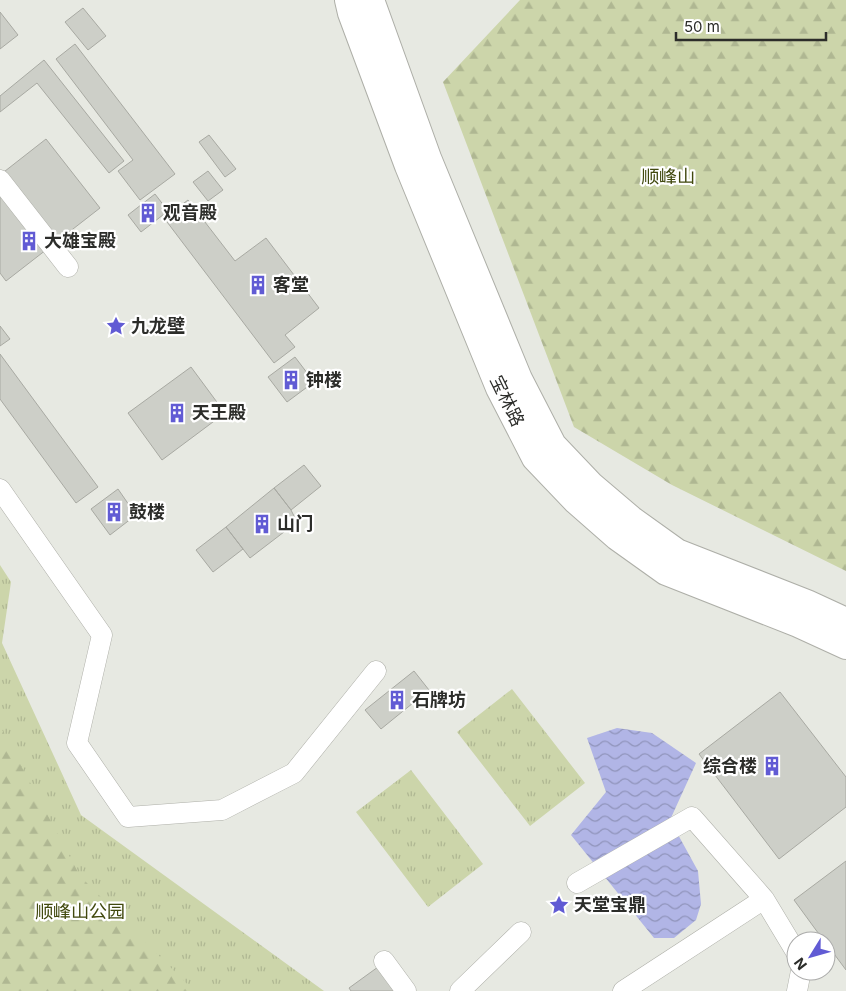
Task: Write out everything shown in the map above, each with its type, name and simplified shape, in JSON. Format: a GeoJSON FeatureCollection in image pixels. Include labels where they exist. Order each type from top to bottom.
{"type":"FeatureCollection","features":[{"type":"Feature","properties":{"kind":"main road","name":"宝林路"},"geometry":{"type":"LineString","coordinates":[[348,0],[351,13],[408,166],[499,388],[535,458],[576,501],[617,537],[666,572],[798,624],[846,646]]}},
{"type":"Feature","properties":{"kind":"main road"},"geometry":{"type":"LineString","coordinates":[[371,0],[428,158],[519,379],[553,445],[598,491],[631,519],[677,552],[807,603],[846,621]]}},
{"type":"Feature","properties":{"kind":"lane"},"geometry":{"type":"LineString","coordinates":[[0,180],[68,267]]}},
{"type":"Feature","properties":{"kind":"lane"},"geometry":{"type":"LineString","coordinates":[[0,489],[102,635],[77,743],[128,817],[222,810],[294,773],[376,671]]}},
{"type":"Feature","properties":{"kind":"lane"},"geometry":{"type":"LineString","coordinates":[[577,884],[692,817],[764,899],[786,935]]}},
{"type":"Feature","properties":{"kind":"lane"},"geometry":{"type":"LineString","coordinates":[[623,991],[764,899]]}},
{"type":"Feature","properties":{"kind":"lane"},"geometry":{"type":"LineString","coordinates":[[460,991],[521,932]]}},
{"type":"Feature","properties":{"kind":"lane"},"geometry":{"type":"LineString","coordinates":[[384,961],[406,991]]}},
{"type":"Feature","properties":{"kind":"green space","name":"顺峰山"},"geometry":{"type":"Polygon","coordinates":[[[520,0],[846,0],[846,571],[672,485],[574,427],[443,82],[520,0]]]}},
{"type":"Feature","properties":{"kind":"green space","name":"顺峰山公园"},"geometry":{"type":"Polygon","coordinates":[[[0,565],[11,582],[2,643],[81,815],[324,991],[0,991],[0,565]]]}},
{"type":"Feature","properties":{"kind":"green space"},"geometry":{"type":"Polygon","coordinates":[[[512,689],[585,783],[530,826],[457,732],[512,689]]]}},
{"type":"Feature","properties":{"kind":"green space"},"geometry":{"type":"Polygon","coordinates":[[[0,726],[80,876],[194,991],[0,991],[0,726]]]}},
{"type":"Feature","properties":{"kind":"green space"},"geometry":{"type":"Polygon","coordinates":[[[411,770],[483,864],[428,907],[356,812],[411,770]]]}},
{"type":"Feature","properties":{"kind":"water"},"geometry":{"type":"Polygon","coordinates":[[[617,728],[652,733],[696,763],[670,820],[698,871],[701,904],[696,920],[674,938],[654,938],[571,835],[606,792],[587,738],[617,728]]]}},
{"type":"Feature","properties":{"kind":"building"},"geometry":{"type":"Polygon","coordinates":[[[83,8],[106,36],[88,50],[65,22],[83,8]]]}},
{"type":"Feature","properties":{"kind":"building"},"geometry":{"type":"Polygon","coordinates":[[[0,12],[18,35],[0,49],[0,12]]]}},
{"type":"Feature","properties":{"kind":"building"},"geometry":{"type":"Polygon","coordinates":[[[75,44],[175,174],[140,200],[118,171],[133,160],[56,59],[75,44]]]}},
{"type":"Feature","properties":{"kind":"building"},"geometry":{"type":"Polygon","coordinates":[[[44,60],[124,161],[109,173],[37,83],[0,112],[0,96],[44,60]]]}},
{"type":"Feature","properties":{"kind":"building"},"geometry":{"type":"Polygon","coordinates":[[[209,135],[236,169],[225,177],[199,142],[209,135]]]}},
{"type":"Feature","properties":{"kind":"building","name":"大雄宝殿"},"geometry":{"type":"Polygon","coordinates":[[[46,139],[100,208],[6,281],[0,273],[0,175],[46,139]]]}},
{"type":"Feature","properties":{"kind":"building"},"geometry":{"type":"Polygon","coordinates":[[[208,171],[223,190],[208,201],[193,182],[208,171]]]}},
{"type":"Feature","properties":{"kind":"building","name":"观音殿"},"geometry":{"type":"Polygon","coordinates":[[[155,194],[168,211],[141,232],[128,215],[155,194]]]}},
{"type":"Feature","properties":{"kind":"building","name":"客堂"},"geometry":{"type":"Polygon","coordinates":[[[188,200],[235,261],[266,238],[319,308],[285,335],[295,347],[274,363],[164,218],[188,200]]]}},
{"type":"Feature","properties":{"kind":"building"},"geometry":{"type":"Polygon","coordinates":[[[0,326],[10,339],[0,346],[0,326]]]}},
{"type":"Feature","properties":{"kind":"building"},"geometry":{"type":"Polygon","coordinates":[[[0,354],[98,487],[76,503],[0,399],[0,354]]]}},
{"type":"Feature","properties":{"kind":"building","name":"钟楼"},"geometry":{"type":"Polygon","coordinates":[[[295,357],[314,382],[287,402],[268,377],[295,357]]]}},
{"type":"Feature","properties":{"kind":"building","name":"天王殿"},"geometry":{"type":"Polygon","coordinates":[[[191,367],[225,413],[162,460],[128,413],[191,367]]]}},
{"type":"Feature","properties":{"kind":"building"},"geometry":{"type":"Polygon","coordinates":[[[304,465],[321,486],[291,510],[274,488],[304,465]]]}},
{"type":"Feature","properties":{"kind":"building","name":"山门"},"geometry":{"type":"Polygon","coordinates":[[[274,488],[291,510],[297,522],[250,558],[226,527],[274,488]]]}},
{"type":"Feature","properties":{"kind":"building","name":"鼓楼"},"geometry":{"type":"Polygon","coordinates":[[[118,489],[136,515],[110,535],[91,509],[118,489]]]}},
{"type":"Feature","properties":{"kind":"building"},"geometry":{"type":"Polygon","coordinates":[[[226,527],[243,549],[213,572],[196,550],[226,527]]]}},
{"type":"Feature","properties":{"kind":"building","name":"石牌坊"},"geometry":{"type":"Polygon","coordinates":[[[414,671],[429,690],[381,729],[365,710],[414,671]]]}},
{"type":"Feature","properties":{"kind":"building","name":"综合楼"},"geometry":{"type":"Polygon","coordinates":[[[780,692],[846,777],[846,807],[779,859],[699,754],[780,692]]]}},
{"type":"Feature","properties":{"kind":"building"},"geometry":{"type":"Polygon","coordinates":[[[846,861],[846,970],[836,956],[836,931],[817,931],[794,900],[846,861]]]}},
{"type":"Feature","properties":{"kind":"building"},"geometry":{"type":"Polygon","coordinates":[[[378,967],[395,991],[351,991],[349,988],[378,967]]]}},
{"type":"Feature","properties":{"kind":"place","name":"观音殿"},"geometry":{"type":"Point","coordinates":[148,213]}},
{"type":"Feature","properties":{"kind":"place","name":"大雄宝殿"},"geometry":{"type":"Point","coordinates":[29,241]}},
{"type":"Feature","properties":{"kind":"place","name":"客堂"},"geometry":{"type":"Point","coordinates":[258,285]}},
{"type":"Feature","properties":{"kind":"place","name":"九龙壁"},"geometry":{"type":"Point","coordinates":[116,326]}},
{"type":"Feature","properties":{"kind":"place","name":"钟楼"},"geometry":{"type":"Point","coordinates":[291,380]}},
{"type":"Feature","properties":{"kind":"place","name":"天王殿"},"geometry":{"type":"Point","coordinates":[177,413]}},
{"type":"Feature","properties":{"kind":"place","name":"鼓楼"},"geometry":{"type":"Point","coordinates":[114,512]}},
{"type":"Feature","properties":{"kind":"place","name":"山门"},"geometry":{"type":"Point","coordinates":[262,524]}},
{"type":"Feature","properties":{"kind":"place","name":"石牌坊"},"geometry":{"type":"Point","coordinates":[397,700]}},
{"type":"Feature","properties":{"kind":"place","name":"综合楼"},"geometry":{"type":"Point","coordinates":[772,766]}},
{"type":"Feature","properties":{"kind":"place","name":"天堂宝鼎"},"geometry":{"type":"Point","coordinates":[559,905]}}]}
